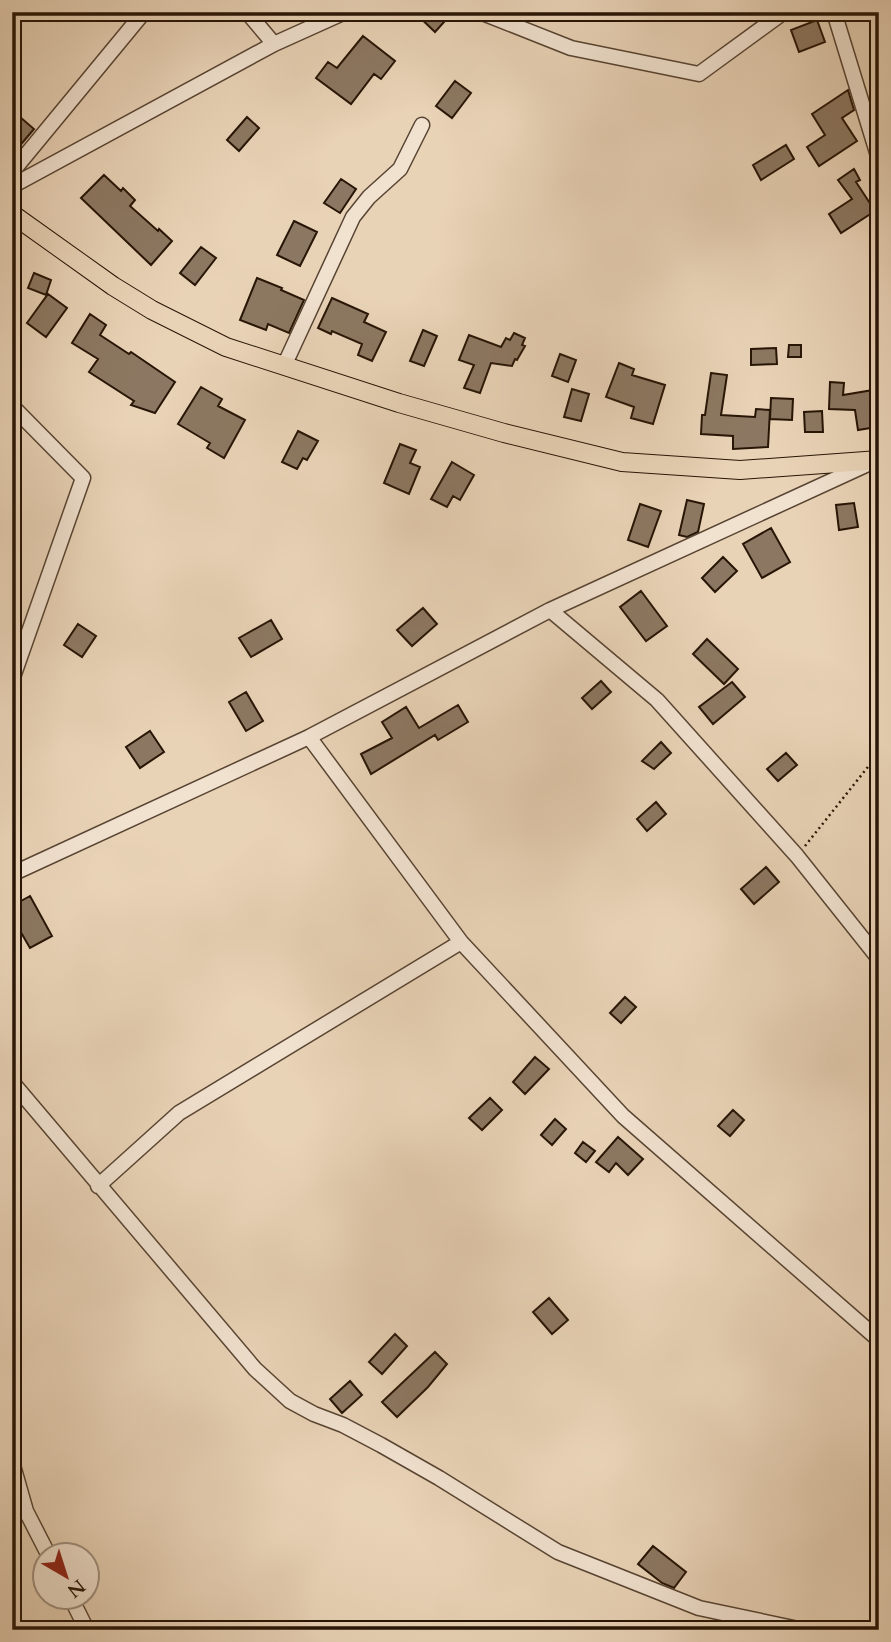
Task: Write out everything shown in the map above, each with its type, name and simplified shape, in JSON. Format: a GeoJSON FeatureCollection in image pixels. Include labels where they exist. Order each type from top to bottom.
{"type":"FeatureCollection","features":[{"type":"Feature","properties":{"kind":"main road"},"geometry":{"type":"LineString","coordinates":[[12,214],[113,286],[152,310],[226,347],[504,433],[622,462],[740,470],[877,460]]}},
{"type":"Feature","properties":{"kind":"street"},"geometry":{"type":"LineString","coordinates":[[12,172],[144,12]]}},
{"type":"Feature","properties":{"kind":"street"},"geometry":{"type":"LineString","coordinates":[[247,12],[274,44]]}},
{"type":"Feature","properties":{"kind":"street"},"geometry":{"type":"LineString","coordinates":[[12,186],[274,44],[345,12]]}},
{"type":"Feature","properties":{"kind":"street"},"geometry":{"type":"LineString","coordinates":[[480,12],[571,48],[699,74],[785,12]]}},
{"type":"Feature","properties":{"kind":"street"},"geometry":{"type":"LineString","coordinates":[[834,12],[879,159]]}},
{"type":"Feature","properties":{"kind":"street"},"geometry":{"type":"LineString","coordinates":[[284,366],[354,217],[369,197],[400,169],[422,125]]}},
{"type":"Feature","properties":{"kind":"street"},"geometry":{"type":"LineString","coordinates":[[12,406],[83,478],[12,680]]}},
{"type":"Feature","properties":{"kind":"street"},"geometry":{"type":"LineString","coordinates":[[12,874],[309,737],[550,610],[877,460]]}},
{"type":"Feature","properties":{"kind":"street"},"geometry":{"type":"LineString","coordinates":[[550,610],[657,699],[797,856],[879,960]]}},
{"type":"Feature","properties":{"kind":"street"},"geometry":{"type":"LineString","coordinates":[[309,737],[461,942],[623,1116],[879,1340]]}},
{"type":"Feature","properties":{"kind":"street"},"geometry":{"type":"LineString","coordinates":[[98,1186],[179,1114],[461,942]]}},
{"type":"Feature","properties":{"kind":"street"},"geometry":{"type":"LineString","coordinates":[[12,1082],[255,1369],[290,1401],[314,1414],[343,1424],[404,1458],[558,1552],[699,1608],[803,1630]]}},
{"type":"Feature","properties":{"kind":"street"},"geometry":{"type":"LineString","coordinates":[[12,1462],[19,1513],[38,1540]]}},
{"type":"Feature","properties":{"kind":"street"},"geometry":{"type":"LineString","coordinates":[[77,1610],[87,1630]]}},
{"type":"Feature","properties":{"kind":"street"},"geometry":{"type":"LineString","coordinates":[[871,1630],[879,1622]]}},
{"type":"Feature","properties":{"kind":"path"},"geometry":{"type":"LineString","coordinates":[[797,856],[879,753]]}},
{"type":"Feature","properties":{"kind":"building"},"geometry":{"type":"Polygon","coordinates":[[[414,12],[453,12],[435,32],[414,12]]]}},
{"type":"Feature","properties":{"kind":"building"},"geometry":{"type":"Polygon","coordinates":[[[817,20],[825,42],[799,52],[791,30],[817,20]]]}},
{"type":"Feature","properties":{"kind":"building"},"geometry":{"type":"Polygon","coordinates":[[[363,36],[395,61],[381,79],[374,74],[351,104],[316,78],[328,62],[337,68],[363,36]]]}},
{"type":"Feature","properties":{"kind":"building"},"geometry":{"type":"Polygon","coordinates":[[[455,81],[471,93],[452,118],[436,106],[455,81]]]}},
{"type":"Feature","properties":{"kind":"building"},"geometry":{"type":"Polygon","coordinates":[[[848,90],[854,110],[842,118],[857,141],[819,166],[807,147],[825,135],[812,114],[848,90]]]}},
{"type":"Feature","properties":{"kind":"building"},"geometry":{"type":"Polygon","coordinates":[[[20,117],[34,129],[12,155],[12,127],[20,117]]]}},
{"type":"Feature","properties":{"kind":"building"},"geometry":{"type":"Polygon","coordinates":[[[247,117],[259,128],[239,151],[227,140],[247,117]]]}},
{"type":"Feature","properties":{"kind":"building"},"geometry":{"type":"Polygon","coordinates":[[[786,145],[794,159],[761,180],[753,165],[786,145]]]}},
{"type":"Feature","properties":{"kind":"building"},"geometry":{"type":"Polygon","coordinates":[[[854,169],[860,180],[856,182],[875,211],[841,233],[829,214],[852,199],[838,180],[854,169]]]}},
{"type":"Feature","properties":{"kind":"building"},"geometry":{"type":"Polygon","coordinates":[[[104,175],[135,200],[130,206],[172,241],[151,265],[81,198],[104,175]]]}},
{"type":"Feature","properties":{"kind":"building"},"geometry":{"type":"Polygon","coordinates":[[[341,179],[356,189],[340,213],[324,203],[341,179]]]}},
{"type":"Feature","properties":{"kind":"building"},"geometry":{"type":"Polygon","coordinates":[[[294,221],[317,232],[300,266],[277,255],[294,221]]]}},
{"type":"Feature","properties":{"kind":"building"},"geometry":{"type":"Polygon","coordinates":[[[201,247],[216,258],[195,285],[180,273],[201,247]]]}},
{"type":"Feature","properties":{"kind":"building"},"geometry":{"type":"Polygon","coordinates":[[[34,273],[51,280],[46,295],[28,288],[34,273]]]}},
{"type":"Feature","properties":{"kind":"building"},"geometry":{"type":"Polygon","coordinates":[[[257,278],[304,300],[289,333],[268,324],[266,330],[240,320],[257,278]]]}},
{"type":"Feature","properties":{"kind":"building"},"geometry":{"type":"Polygon","coordinates":[[[48,294],[67,308],[46,337],[27,323],[48,294]]]}},
{"type":"Feature","properties":{"kind":"building"},"geometry":{"type":"Polygon","coordinates":[[[332,298],[368,314],[364,322],[386,332],[372,361],[358,355],[362,344],[318,328],[332,298]]]}},
{"type":"Feature","properties":{"kind":"building"},"geometry":{"type":"Polygon","coordinates":[[[90,314],[106,325],[100,335],[175,382],[155,413],[131,405],[134,401],[89,372],[98,359],[72,343],[90,314]]]}},
{"type":"Feature","properties":{"kind":"building"},"geometry":{"type":"Polygon","coordinates":[[[423,330],[437,336],[424,366],[410,361],[423,330]]]}},
{"type":"Feature","properties":{"kind":"building"},"geometry":{"type":"Polygon","coordinates":[[[514,333],[525,338],[522,345],[525,346],[512,366],[491,363],[480,393],[464,388],[474,365],[459,360],[469,335],[501,347],[506,338],[510,340],[514,333]]]}},
{"type":"Feature","properties":{"kind":"building"},"geometry":{"type":"Polygon","coordinates":[[[789,345],[801,345],[801,357],[788,357],[789,345]]]}},
{"type":"Feature","properties":{"kind":"building"},"geometry":{"type":"Polygon","coordinates":[[[776,348],[777,364],[751,365],[751,349],[776,348]]]}},
{"type":"Feature","properties":{"kind":"building"},"geometry":{"type":"Polygon","coordinates":[[[560,354],[576,360],[568,382],[552,376],[560,354]]]}},
{"type":"Feature","properties":{"kind":"building"},"geometry":{"type":"Polygon","coordinates":[[[619,363],[634,369],[632,375],[665,385],[653,424],[631,418],[634,407],[606,397],[619,363]]]}},
{"type":"Feature","properties":{"kind":"building"},"geometry":{"type":"Polygon","coordinates":[[[711,373],[727,375],[721,415],[755,417],[756,409],[770,410],[768,447],[733,449],[733,436],[701,434],[711,373]]]}},
{"type":"Feature","properties":{"kind":"building"},"geometry":{"type":"Polygon","coordinates":[[[830,382],[844,383],[843,395],[879,389],[879,399],[873,401],[877,427],[858,430],[855,410],[829,409],[830,382]]]}},
{"type":"Feature","properties":{"kind":"building"},"geometry":{"type":"Polygon","coordinates":[[[201,387],[222,399],[218,406],[245,420],[224,458],[207,448],[210,443],[178,424],[201,387]]]}},
{"type":"Feature","properties":{"kind":"building"},"geometry":{"type":"Polygon","coordinates":[[[572,389],[589,394],[581,421],[564,417],[572,389]]]}},
{"type":"Feature","properties":{"kind":"building"},"geometry":{"type":"Polygon","coordinates":[[[771,398],[793,399],[792,420],[770,419],[771,398]]]}},
{"type":"Feature","properties":{"kind":"building"},"geometry":{"type":"Polygon","coordinates":[[[822,411],[823,432],[805,432],[804,412],[822,411]]]}},
{"type":"Feature","properties":{"kind":"building"},"geometry":{"type":"Polygon","coordinates":[[[298,431],[318,441],[307,460],[303,458],[297,469],[282,462],[298,431]]]}},
{"type":"Feature","properties":{"kind":"building"},"geometry":{"type":"Polygon","coordinates":[[[400,444],[416,450],[410,463],[420,467],[409,494],[384,483],[400,444]]]}},
{"type":"Feature","properties":{"kind":"building"},"geometry":{"type":"Polygon","coordinates":[[[452,462],[474,475],[460,500],[453,496],[447,507],[431,499],[452,462]]]}},
{"type":"Feature","properties":{"kind":"building"},"geometry":{"type":"Polygon","coordinates":[[[687,500],[704,504],[698,532],[687,537],[679,535],[687,500]]]}},
{"type":"Feature","properties":{"kind":"building"},"geometry":{"type":"Polygon","coordinates":[[[854,503],[858,527],[839,530],[836,505],[854,503]]]}},
{"type":"Feature","properties":{"kind":"building"},"geometry":{"type":"Polygon","coordinates":[[[640,504],[661,511],[648,547],[628,540],[640,504]]]}},
{"type":"Feature","properties":{"kind":"building"},"geometry":{"type":"Polygon","coordinates":[[[771,528],[790,562],[762,578],[743,544],[771,528]]]}},
{"type":"Feature","properties":{"kind":"building"},"geometry":{"type":"Polygon","coordinates":[[[723,557],[737,571],[715,592],[702,578],[723,557]]]}},
{"type":"Feature","properties":{"kind":"building"},"geometry":{"type":"Polygon","coordinates":[[[641,591],[667,626],[646,641],[620,607],[641,591]]]}},
{"type":"Feature","properties":{"kind":"building"},"geometry":{"type":"Polygon","coordinates":[[[423,608],[437,624],[412,646],[397,630],[423,608]]]}},
{"type":"Feature","properties":{"kind":"building"},"geometry":{"type":"Polygon","coordinates":[[[271,620],[282,639],[251,657],[239,638],[271,620]]]}},
{"type":"Feature","properties":{"kind":"building"},"geometry":{"type":"Polygon","coordinates":[[[78,624],[96,636],[82,657],[64,645],[78,624]]]}},
{"type":"Feature","properties":{"kind":"building"},"geometry":{"type":"Polygon","coordinates":[[[707,639],[738,669],[724,684],[693,654],[707,639]]]}},
{"type":"Feature","properties":{"kind":"building"},"geometry":{"type":"Polygon","coordinates":[[[601,681],[611,692],[592,709],[582,698],[601,681]]]}},
{"type":"Feature","properties":{"kind":"building"},"geometry":{"type":"Polygon","coordinates":[[[732,682],[745,697],[713,724],[699,707],[732,682]]]}},
{"type":"Feature","properties":{"kind":"building"},"geometry":{"type":"Polygon","coordinates":[[[246,692],[263,721],[246,731],[229,702],[246,692]]]}},
{"type":"Feature","properties":{"kind":"building"},"geometry":{"type":"Polygon","coordinates":[[[458,705],[468,722],[438,740],[435,735],[371,774],[361,754],[392,738],[382,722],[406,707],[419,728],[458,705]]]}},
{"type":"Feature","properties":{"kind":"building"},"geometry":{"type":"Polygon","coordinates":[[[150,731],[164,752],[140,768],[126,747],[150,731]]]}},
{"type":"Feature","properties":{"kind":"building"},"geometry":{"type":"Polygon","coordinates":[[[661,742],[671,753],[654,769],[642,761],[661,742]]]}},
{"type":"Feature","properties":{"kind":"building"},"geometry":{"type":"Polygon","coordinates":[[[786,753],[797,765],[778,781],[767,769],[786,753]]]}},
{"type":"Feature","properties":{"kind":"building"},"geometry":{"type":"Polygon","coordinates":[[[656,802],[666,814],[647,831],[637,819],[656,802]]]}},
{"type":"Feature","properties":{"kind":"building"},"geometry":{"type":"Polygon","coordinates":[[[766,867],[779,882],[754,904],[741,889],[766,867]]]}},
{"type":"Feature","properties":{"kind":"building"},"geometry":{"type":"Polygon","coordinates":[[[30,896],[52,936],[30,948],[12,917],[12,906],[30,896]]]}},
{"type":"Feature","properties":{"kind":"building"},"geometry":{"type":"Polygon","coordinates":[[[625,997],[636,1007],[621,1023],[610,1013],[625,997]]]}},
{"type":"Feature","properties":{"kind":"building"},"geometry":{"type":"Polygon","coordinates":[[[535,1057],[549,1069],[525,1094],[513,1082],[535,1057]]]}},
{"type":"Feature","properties":{"kind":"building"},"geometry":{"type":"Polygon","coordinates":[[[490,1098],[502,1110],[482,1130],[469,1118],[490,1098]]]}},
{"type":"Feature","properties":{"kind":"building"},"geometry":{"type":"Polygon","coordinates":[[[733,1110],[744,1120],[730,1136],[718,1126],[733,1110]]]}},
{"type":"Feature","properties":{"kind":"building"},"geometry":{"type":"Polygon","coordinates":[[[555,1119],[566,1129],[552,1145],[541,1135],[555,1119]]]}},
{"type":"Feature","properties":{"kind":"building"},"geometry":{"type":"Polygon","coordinates":[[[618,1137],[643,1159],[628,1175],[616,1163],[609,1172],[596,1162],[618,1137]]]}},
{"type":"Feature","properties":{"kind":"building"},"geometry":{"type":"Polygon","coordinates":[[[583,1142],[595,1151],[586,1162],[575,1153],[583,1142]]]}},
{"type":"Feature","properties":{"kind":"building"},"geometry":{"type":"Polygon","coordinates":[[[549,1298],[568,1320],[552,1334],[533,1312],[549,1298]]]}},
{"type":"Feature","properties":{"kind":"building"},"geometry":{"type":"Polygon","coordinates":[[[395,1334],[407,1346],[382,1374],[369,1362],[395,1334]]]}},
{"type":"Feature","properties":{"kind":"building"},"geometry":{"type":"Polygon","coordinates":[[[435,1352],[447,1364],[397,1417],[382,1402],[435,1352]]]}},
{"type":"Feature","properties":{"kind":"building"},"geometry":{"type":"Polygon","coordinates":[[[350,1381],[362,1395],[342,1413],[330,1399],[350,1381]]]}},
{"type":"Feature","properties":{"kind":"building"},"geometry":{"type":"Polygon","coordinates":[[[653,1546],[686,1572],[674,1588],[662,1583],[638,1564],[653,1546]]]}}]}
